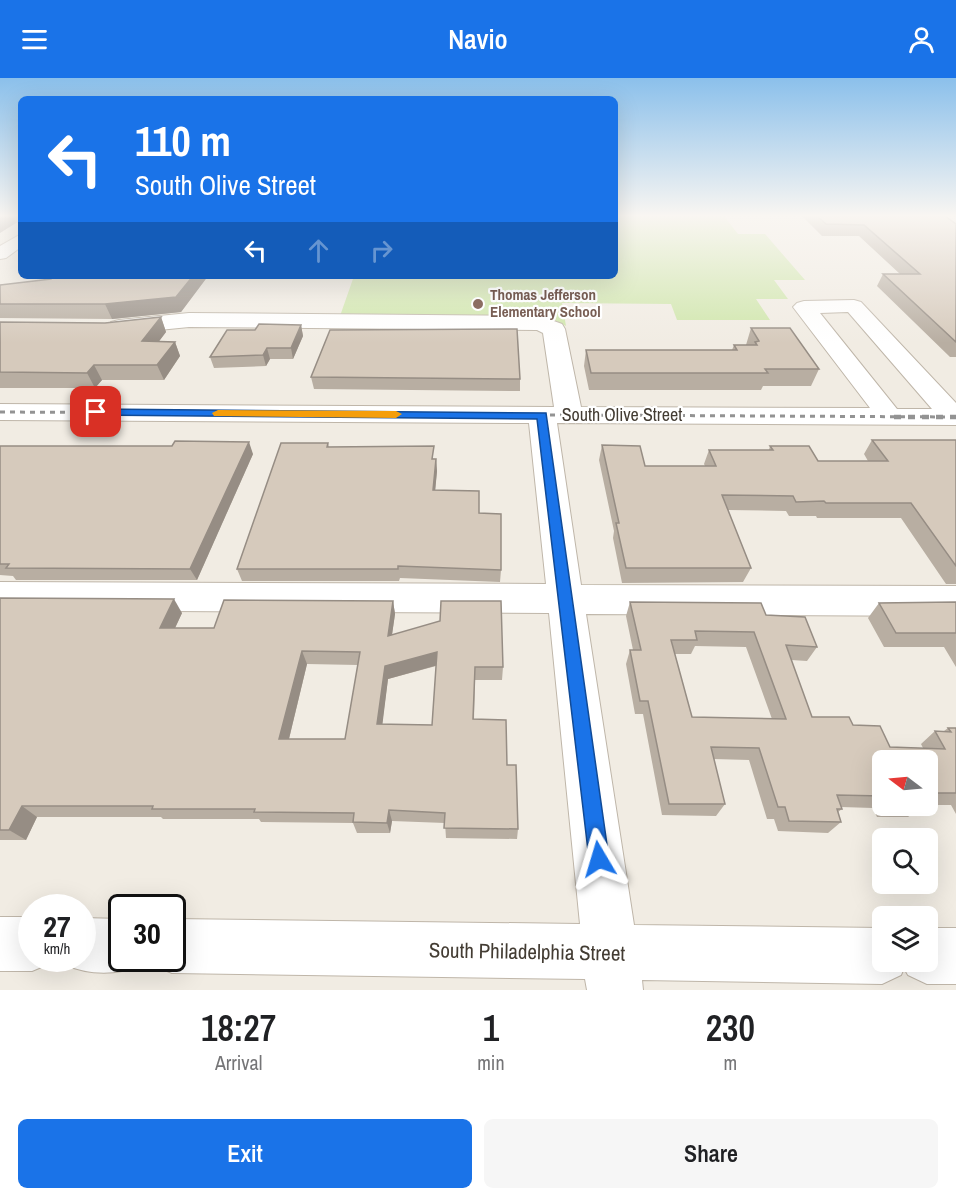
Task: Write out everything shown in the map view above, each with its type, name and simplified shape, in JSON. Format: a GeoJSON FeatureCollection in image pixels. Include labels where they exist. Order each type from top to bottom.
{"type":"FeatureCollection","features":[{"type":"Feature","properties":{"kind":"street"},"geometry":{"type":"LineString","coordinates":[[189,320],[205,298]]}},
{"type":"Feature","properties":{"kind":"street"},"geometry":{"type":"LineString","coordinates":[[327,320],[334,298]]}},
{"type":"Feature","properties":{"kind":"street"},"geometry":{"type":"LineString","coordinates":[[890,417],[804,307],[854,306],[955,417]]}},
{"type":"Feature","properties":{"kind":"street"},"geometry":{"type":"LineString","coordinates":[[101,328],[189,320],[327,320],[540,323],[554,329],[555,415],[566,599],[613,972]]}},
{"type":"Feature","properties":{"kind":"street"},"geometry":{"type":"LineString","coordinates":[[924,384],[956,383]]}},
{"type":"Feature","properties":{"kind":"street","name":"South Olive Street"},"geometry":{"type":"LineString","coordinates":[[1,413],[955,417]]}},
{"type":"Feature","properties":{"kind":"street"},"geometry":{"type":"LineString","coordinates":[[0,596],[956,601]]}},
{"type":"Feature","properties":{"kind":"street"},"geometry":{"type":"LineString","coordinates":[[0,944],[18,944]]}},
{"type":"Feature","properties":{"kind":"street","name":"South Philadelphia Street"},"geometry":{"type":"LineString","coordinates":[[186,947],[613,972],[872,957]]}},
{"type":"Feature","properties":{"kind":"street"},"geometry":{"type":"LineString","coordinates":[[938,956],[956,956]]}},
{"type":"Feature","properties":{"kind":"green space"},"geometry":{"type":"Polygon","coordinates":[[[618,259],[786,259],[805,280],[774,280],[788,299],[756,299],[770,320],[677,320],[671,304],[562,303],[566,326],[546,316],[340,316],[353,279],[618,279],[618,259]]]}},
{"type":"Feature","properties":{"kind":"building"},"geometry":{"type":"Polygon","coordinates":[[[902,259],[956,259],[956,342],[883,274],[920,274],[902,259]]]}},
{"type":"Feature","properties":{"kind":"building"},"geometry":{"type":"Polygon","coordinates":[[[51,279],[191,279],[176,297],[105,304],[0,304],[0,285],[51,279]]]}},
{"type":"Feature","properties":{"kind":"building"},"geometry":{"type":"Polygon","coordinates":[[[161,317],[142,341],[175,342],[157,365],[94,365],[87,373],[0,372],[0,322],[105,323],[161,317]]]}},
{"type":"Feature","properties":{"kind":"building"},"geometry":{"type":"Polygon","coordinates":[[[259,324],[301,325],[291,348],[267,348],[263,355],[210,357],[227,330],[255,330],[259,324]]]}},
{"type":"Feature","properties":{"kind":"building"},"geometry":{"type":"Polygon","coordinates":[[[751,328],[790,328],[819,369],[765,369],[768,373],[591,373],[586,350],[737,350],[734,345],[757,345],[755,342],[759,341],[751,328]]]}},
{"type":"Feature","properties":{"kind":"building"},"geometry":{"type":"Polygon","coordinates":[[[517,329],[520,379],[311,377],[330,330],[517,329]]]}},
{"type":"Feature","properties":{"kind":"building"},"geometry":{"type":"Polygon","coordinates":[[[872,440],[956,440],[956,566],[911,503],[796,502],[793,496],[722,495],[751,568],[626,568],[602,445],[640,446],[645,466],[716,466],[709,450],[773,450],[770,446],[809,446],[818,461],[888,461],[872,440]]]}},
{"type":"Feature","properties":{"kind":"building"},"geometry":{"type":"Polygon","coordinates":[[[175,441],[249,442],[190,569],[6,568],[9,564],[0,564],[0,446],[172,446],[175,441]]]}},
{"type":"Feature","properties":{"kind":"building"},"geometry":{"type":"Polygon","coordinates":[[[281,443],[328,443],[327,447],[434,446],[432,459],[436,459],[433,490],[479,491],[479,513],[501,514],[501,570],[398,566],[398,569],[237,569],[281,443]]]}},
{"type":"Feature","properties":{"kind":"building"},"geometry":{"type":"Polygon","coordinates":[[[0,598],[174,599],[160,628],[214,628],[224,600],[393,601],[388,636],[440,621],[441,601],[501,601],[503,667],[475,667],[473,719],[506,720],[507,765],[516,765],[518,829],[444,828],[445,813],[389,810],[387,823],[353,822],[354,813],[254,812],[255,809],[152,809],[153,806],[22,806],[9,830],[0,830],[0,598]],[[302,651],[279,739],[345,739],[360,652],[302,651]],[[437,652],[385,666],[377,724],[432,725],[437,652]]]}},
{"type":"Feature","properties":{"kind":"building"},"geometry":{"type":"Polygon","coordinates":[[[630,602],[761,603],[766,615],[805,617],[817,647],[786,645],[812,717],[849,717],[853,725],[880,726],[890,747],[945,749],[935,731],[951,732],[948,728],[956,728],[956,793],[938,793],[938,750],[872,750],[872,796],[837,795],[842,809],[837,809],[841,822],[789,821],[785,807],[778,807],[759,748],[711,747],[725,804],[669,804],[648,701],[640,701],[630,650],[641,650],[630,602]],[[695,631],[697,640],[671,640],[692,717],[786,719],[754,632],[695,631]]]}},
{"type":"Feature","properties":{"kind":"building"},"geometry":{"type":"Polygon","coordinates":[[[956,602],[956,633],[896,633],[879,603],[956,602]]]}},
{"type":"Feature","properties":{"kind":"railway"},"geometry":{"type":"LineString","coordinates":[[0,412],[956,417],[894,417]]}},
{"type":"Feature","properties":{"kind":"slow traffic"},"geometry":{"type":"LineString","coordinates":[[218,413],[396,414]]}},
{"type":"Feature","properties":{"kind":"place","name":"Thomas Jefferson Elementary School"},"geometry":{"type":"Point","coordinates":[478,304]}},
{"type":"Feature","properties":{"kind":"route"},"geometry":{"type":"LineString","coordinates":[[96,412],[542,415],[599,859]]}}]}
